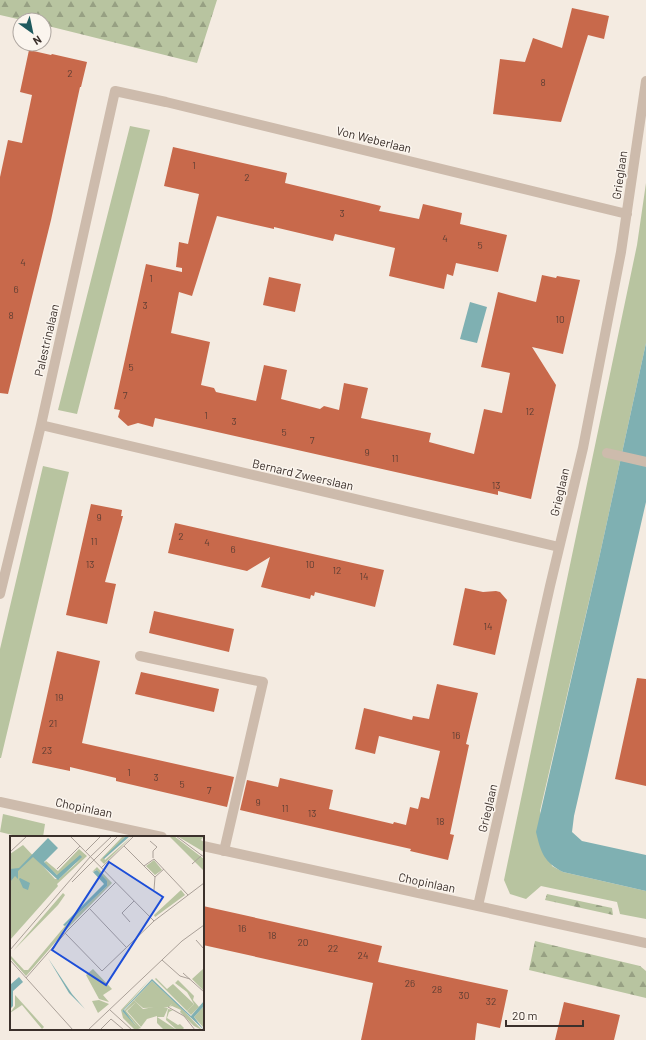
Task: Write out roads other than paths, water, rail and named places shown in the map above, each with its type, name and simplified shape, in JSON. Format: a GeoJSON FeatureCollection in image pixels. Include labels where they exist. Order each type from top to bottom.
{"type":"FeatureCollection","features":[{"type":"Feature","properties":{"kind":"street","name":"Grieglaan"},"geometry":{"type":"LineString","coordinates":[[478,906],[584,440],[621,252],[646,81]]}},
{"type":"Feature","properties":{"kind":"street","name":"Von Weberlaan"},"geometry":{"type":"LineString","coordinates":[[115,91],[166,102],[627,214]]}},
{"type":"Feature","properties":{"kind":"street","name":"Palestrinalaan"},"geometry":{"type":"LineString","coordinates":[[0,594],[41,425],[115,91]]}},
{"type":"Feature","properties":{"kind":"street","name":"Bernard Zweerslaan"},"geometry":{"type":"LineString","coordinates":[[41,425],[559,547]]}},
{"type":"Feature","properties":{"kind":"street"},"geometry":{"type":"LineString","coordinates":[[607,453],[646,462]]}},
{"type":"Feature","properties":{"kind":"street"},"geometry":{"type":"LineString","coordinates":[[140,656],[263,682],[224,850]]}},
{"type":"Feature","properties":{"kind":"street","name":"Chopinlaan"},"geometry":{"type":"LineString","coordinates":[[0,802],[157,836]]}},
{"type":"Feature","properties":{"kind":"street","name":"Chopinlaan"},"geometry":{"type":"LineString","coordinates":[[204,846],[646,943]]}},
{"type":"Feature","properties":{"kind":"water"},"geometry":{"type":"Polygon","coordinates":[[[470,302],[487,307],[477,343],[460,339],[470,302]]]}},
{"type":"Feature","properties":{"kind":"water"},"geometry":{"type":"Polygon","coordinates":[[[646,343],[646,502],[574,816],[572,832],[582,841],[646,855],[646,891],[563,872],[551,864],[544,856],[536,832],[600,554],[646,343]]]}}]}
